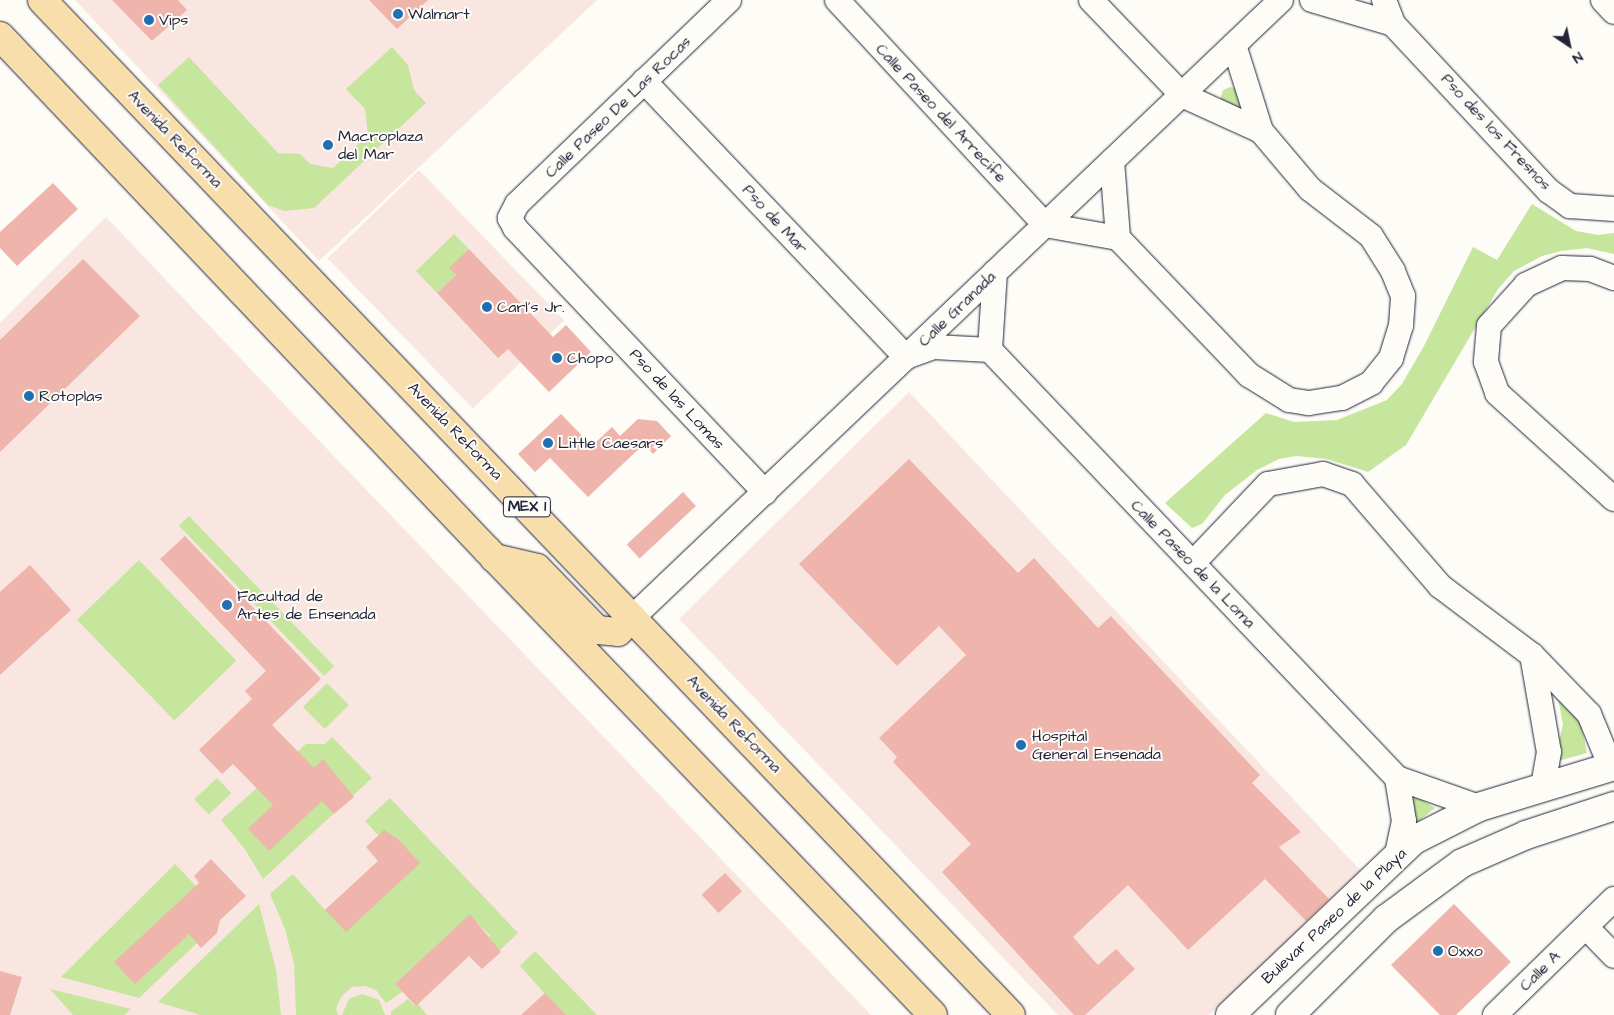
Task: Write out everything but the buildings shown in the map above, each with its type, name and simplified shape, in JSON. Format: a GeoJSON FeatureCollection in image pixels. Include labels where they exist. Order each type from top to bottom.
{"type":"FeatureCollection","features":[{"type":"Feature","properties":{"kind":"highway","name":"Avenida Reforma"},"geometry":{"type":"LineString","coordinates":[[42,0],[1011,1015]]}},
{"type":"Feature","properties":{"kind":"highway"},"geometry":{"type":"LineString","coordinates":[[0,36],[494,558],[933,1015]]}},
{"type":"Feature","properties":{"kind":"highway"},"geometry":{"type":"LineString","coordinates":[[494,558],[537,568],[597,630],[618,632],[632,618]]}},
{"type":"Feature","properties":{"kind":"main road","name":"Bulevar Paseo de la Playa"},"geometry":{"type":"LineString","coordinates":[[1230,1015],[1397,854],[1421,837],[1479,807],[1612,766]]}},
{"type":"Feature","properties":{"kind":"main road"},"geometry":{"type":"LineString","coordinates":[[1290,1015],[1386,919],[1462,863],[1526,835],[1614,806]]}},
{"type":"Feature","properties":{"kind":"main road"},"geometry":{"type":"LineString","coordinates":[[1338,967],[1342,948],[1377,907],[1372,897],[1355,895]]}},
{"type":"Feature","properties":{"kind":"street","name":"Calle Paseo De Las Rocas"},"geometry":{"type":"LineString","coordinates":[[510,218],[517,204],[729,0]]}},
{"type":"Feature","properties":{"kind":"street","name":"Calle Paseo del Arrecife"},"geometry":{"type":"LineString","coordinates":[[837,0],[1045,225]]}},
{"type":"Feature","properties":{"kind":"street"},"geometry":{"type":"LineString","coordinates":[[1090,0],[1182,95],[1261,131]]}},
{"type":"Feature","properties":{"kind":"street","name":"Calle Granada"},"geometry":{"type":"LineString","coordinates":[[632,618],[1281,0]]}},
{"type":"Feature","properties":{"kind":"street"},"geometry":{"type":"LineString","coordinates":[[1312,0],[1393,24]]}},
{"type":"Feature","properties":{"kind":"street"},"geometry":{"type":"LineString","coordinates":[[1384,0],[1393,24]]}},
{"type":"Feature","properties":{"kind":"street"},"geometry":{"type":"LineString","coordinates":[[1603,0],[1614,12]]}},
{"type":"Feature","properties":{"kind":"street","name":"Pso des los Fresnos"},"geometry":{"type":"LineString","coordinates":[[1393,24],[1549,190],[1570,206],[1614,209]]}},
{"type":"Feature","properties":{"kind":"street"},"geometry":{"type":"LineString","coordinates":[[1045,225],[1118,238],[1249,375],[1270,391],[1289,400],[1309,403],[1342,398],[1371,383],[1391,358],[1401,326],[1402,296],[1392,271],[1371,236],[1310,189],[1261,131],[1234,45]]}},
{"type":"Feature","properties":{"kind":"street","name":"Pso de Mar"},"geometry":{"type":"LineString","coordinates":[[644,81],[906,358]]}},
{"type":"Feature","properties":{"kind":"street"},"geometry":{"type":"LineString","coordinates":[[1112,161],[1118,238]]}},
{"type":"Feature","properties":{"kind":"street","name":"Pso de las Lomas"},"geometry":{"type":"LineString","coordinates":[[510,218],[514,228],[765,492]]}},
{"type":"Feature","properties":{"kind":"street"},"geometry":{"type":"LineString","coordinates":[[1614,278],[1590,269],[1562,268],[1526,285],[1489,326],[1486,362],[1497,393],[1614,499]]}},
{"type":"Feature","properties":{"kind":"street"},"geometry":{"type":"LineString","coordinates":[[906,358],[934,347],[990,350],[996,272]]}},
{"type":"Feature","properties":{"kind":"street","name":"Calle Paseo de la Loma"},"geometry":{"type":"LineString","coordinates":[[990,350],[1397,778],[1479,807]]}},
{"type":"Feature","properties":{"kind":"street"},"geometry":{"type":"LineString","coordinates":[[1192,563],[1268,484],[1323,474],[1352,484],[1440,586],[1532,654],[1589,714],[1612,766]]}},
{"type":"Feature","properties":{"kind":"street"},"geometry":{"type":"LineString","coordinates":[[1532,654],[1548,752],[1543,786]]}},
{"type":"Feature","properties":{"kind":"street"},"geometry":{"type":"LineString","coordinates":[[1397,778],[1404,821],[1397,854]]}},
{"type":"Feature","properties":{"kind":"street","name":"Calle A"},"geometry":{"type":"LineString","coordinates":[[1495,1015],[1614,899]]}},
{"type":"Feature","properties":{"kind":"street"},"geometry":{"type":"LineString","coordinates":[[1586,927],[1614,956]]}},
{"type":"Feature","properties":{"kind":"shaded area","name":"Macroplaza del Mar"},"geometry":{"type":"Polygon","coordinates":[[[75,0],[597,0],[319,261],[75,0]]]}},
{"type":"Feature","properties":{"kind":"shaded area"},"geometry":{"type":"Polygon","coordinates":[[[419,170],[564,320],[473,409],[328,258],[419,170]]]}},
{"type":"Feature","properties":{"kind":"shaded area"},"geometry":{"type":"Polygon","coordinates":[[[106,217],[871,1015],[0,1015],[0,323],[106,217]]]}},
{"type":"Feature","properties":{"kind":"shaded area","name":"Hospital General Ensenada"},"geometry":{"type":"Polygon","coordinates":[[[909,392],[1362,872],[1209,1015],[1058,1015],[679,619],[909,392]]]}},
{"type":"Feature","properties":{"kind":"green space"},"geometry":{"type":"Polygon","coordinates":[[[392,47],[408,65],[414,90],[426,103],[314,208],[284,211],[268,205],[158,85],[189,57],[278,153],[300,154],[310,164],[333,168],[368,135],[365,109],[346,89],[392,47]]]}},
{"type":"Feature","properties":{"kind":"green space"},"geometry":{"type":"Polygon","coordinates":[[[1230,87],[1238,89],[1247,113],[1220,100],[1223,90],[1230,87]]]}},
{"type":"Feature","properties":{"kind":"green space"},"geometry":{"type":"Polygon","coordinates":[[[1532,204],[1576,231],[1598,235],[1614,233],[1614,254],[1587,248],[1561,251],[1542,256],[1514,271],[1498,289],[1406,445],[1368,472],[1327,459],[1296,456],[1279,459],[1257,470],[1225,495],[1202,524],[1192,528],[1165,503],[1266,413],[1294,422],[1337,420],[1387,400],[1402,384],[1424,346],[1473,247],[1497,260],[1532,204]]]}},
{"type":"Feature","properties":{"kind":"green space"},"geometry":{"type":"Polygon","coordinates":[[[454,234],[469,249],[450,268],[456,275],[437,293],[416,271],[454,234]]]}},
{"type":"Feature","properties":{"kind":"green space"},"geometry":{"type":"Polygon","coordinates":[[[189,516],[334,666],[324,676],[179,526],[189,516]]]}},
{"type":"Feature","properties":{"kind":"green space"},"geometry":{"type":"Polygon","coordinates":[[[139,560],[236,661],[174,720],[77,620],[139,560]]]}},
{"type":"Feature","properties":{"kind":"green space"},"geometry":{"type":"Polygon","coordinates":[[[327,683],[349,705],[325,729],[303,707],[327,683]]]}},
{"type":"Feature","properties":{"kind":"green space"},"geometry":{"type":"Polygon","coordinates":[[[1557,693],[1580,719],[1587,753],[1554,762],[1563,725],[1557,693]]]}},
{"type":"Feature","properties":{"kind":"green space"},"geometry":{"type":"Polygon","coordinates":[[[332,737],[372,778],[263,879],[244,848],[221,820],[306,744],[325,744],[332,737]]]}},
{"type":"Feature","properties":{"kind":"green space"},"geometry":{"type":"Polygon","coordinates":[[[217,778],[231,793],[209,815],[194,799],[217,778]]]}},
{"type":"Feature","properties":{"kind":"green space"},"geometry":{"type":"Polygon","coordinates":[[[1410,793],[1435,808],[1415,824],[1410,793]]]}},
{"type":"Feature","properties":{"kind":"green space"},"geometry":{"type":"Polygon","coordinates":[[[390,798],[518,933],[498,952],[481,944],[490,936],[470,915],[395,984],[402,992],[386,1003],[376,990],[365,986],[352,987],[341,997],[336,1008],[338,1015],[296,1015],[294,964],[285,929],[270,894],[293,874],[325,910],[378,861],[379,836],[365,821],[390,798]]]}},
{"type":"Feature","properties":{"kind":"green space"},"geometry":{"type":"Polygon","coordinates":[[[175,864],[216,907],[197,943],[139,998],[61,977],[175,864]]]}},
{"type":"Feature","properties":{"kind":"green space"},"geometry":{"type":"Polygon","coordinates":[[[259,904],[276,970],[281,1015],[200,1015],[158,1002],[259,904]]]}},
{"type":"Feature","properties":{"kind":"green space"},"geometry":{"type":"Polygon","coordinates":[[[535,951],[597,1015],[564,1015],[520,966],[535,951]]]}},
{"type":"Feature","properties":{"kind":"green space"},"geometry":{"type":"Polygon","coordinates":[[[50,989],[131,1009],[124,1015],[73,1015],[50,989]]]}},
{"type":"Feature","properties":{"kind":"green space"},"geometry":{"type":"Polygon","coordinates":[[[362,994],[379,1000],[385,1015],[342,1015],[349,999],[362,994]]]}},
{"type":"Feature","properties":{"kind":"green space"},"geometry":{"type":"Polygon","coordinates":[[[408,999],[415,1006],[418,1004],[427,1015],[391,1015],[391,1012],[408,999]]]}},
{"type":"Feature","properties":{"kind":"place","name":"Walmart"},"geometry":{"type":"Point","coordinates":[398,14]}},
{"type":"Feature","properties":{"kind":"place","name":"Vips"},"geometry":{"type":"Point","coordinates":[149,20]}},
{"type":"Feature","properties":{"kind":"place","name":"Macroplaza del Mar"},"geometry":{"type":"Point","coordinates":[328,145]}},
{"type":"Feature","properties":{"kind":"place","name":"Carl's Jr."},"geometry":{"type":"Point","coordinates":[487,307]}},
{"type":"Feature","properties":{"kind":"place","name":"Chopo"},"geometry":{"type":"Point","coordinates":[557,358]}},
{"type":"Feature","properties":{"kind":"place","name":"Rotoplas"},"geometry":{"type":"Point","coordinates":[29,396]}},
{"type":"Feature","properties":{"kind":"place","name":"Little Caesars"},"geometry":{"type":"Point","coordinates":[548,443]}},
{"type":"Feature","properties":{"kind":"place","name":"Facultad de Artes de Ensenada"},"geometry":{"type":"Point","coordinates":[227,605]}},
{"type":"Feature","properties":{"kind":"place","name":"Hospital General Ensenada"},"geometry":{"type":"Point","coordinates":[1021,745]}},
{"type":"Feature","properties":{"kind":"place","name":"Oxxo"},"geometry":{"type":"Point","coordinates":[1438,951]}}]}
